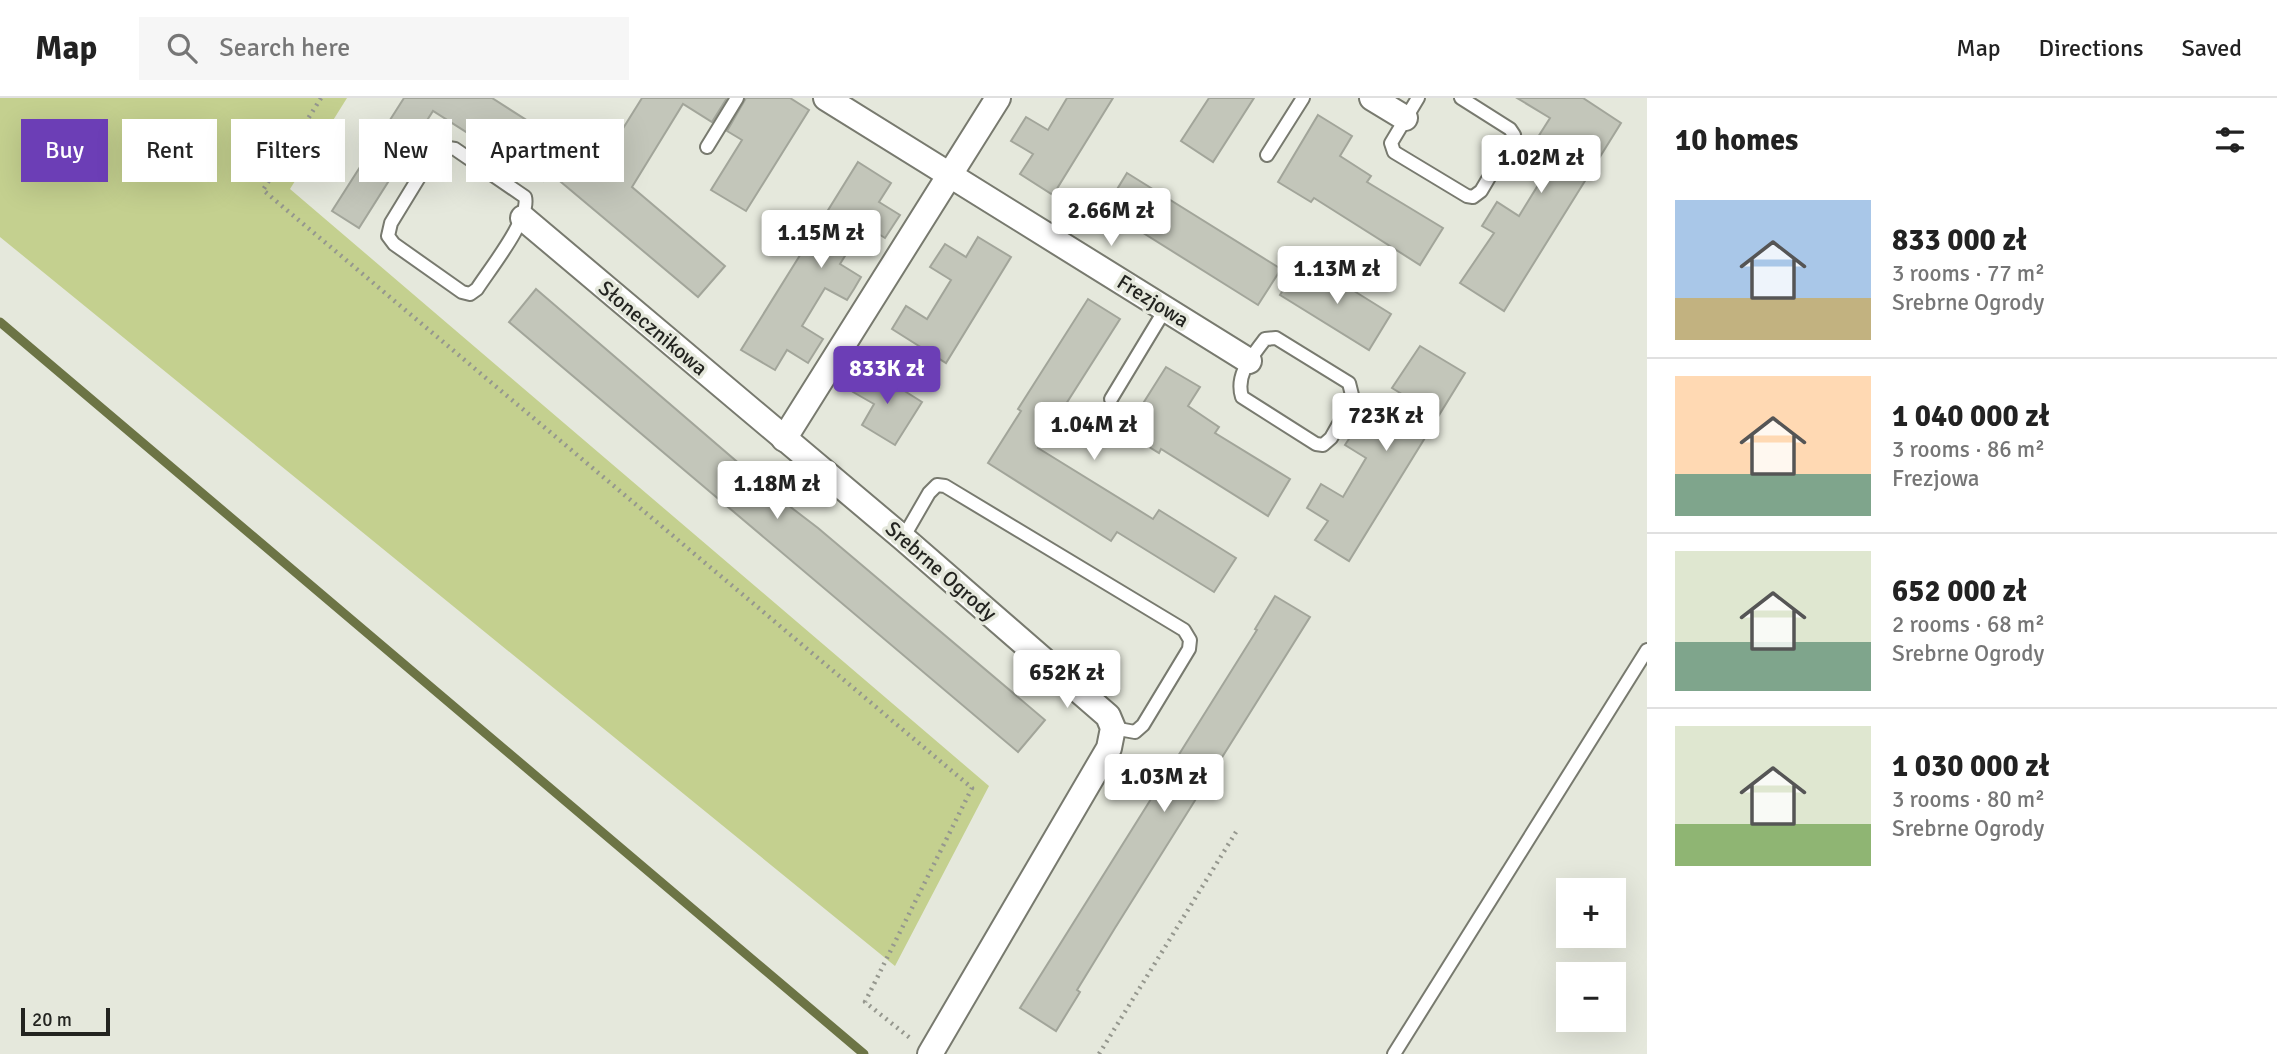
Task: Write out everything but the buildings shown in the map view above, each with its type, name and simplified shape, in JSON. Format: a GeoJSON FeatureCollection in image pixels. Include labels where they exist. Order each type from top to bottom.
{"type":"FeatureCollection","features":[{"type":"Feature","properties":{"kind":"street","name":"Frezjowa"},"geometry":{"type":"LineString","coordinates":[[826,98],[1249,361]]}},
{"type":"Feature","properties":{"kind":"street"},"geometry":{"type":"LineString","coordinates":[[784,439],[998,98]]}},
{"type":"Feature","properties":{"kind":"street"},"geometry":{"type":"LineString","coordinates":[[1372,98],[1411,108]]}},
{"type":"Feature","properties":{"kind":"street","name":"Słonecznikowa"},"geometry":{"type":"LineString","coordinates":[[523,218],[784,439]]}},
{"type":"Feature","properties":{"kind":"street","name":"Srebrne Ogrody"},"geometry":{"type":"LineString","coordinates":[[784,439],[1108,716],[1113,727]]}},
{"type":"Feature","properties":{"kind":"street"},"geometry":{"type":"LineString","coordinates":[[930,1054],[1109,748],[1113,727]]}},
{"type":"Feature","properties":{"kind":"lane"},"geometry":{"type":"LineString","coordinates":[[707,147],[737,98]]}},
{"type":"Feature","properties":{"kind":"lane"},"geometry":{"type":"LineString","coordinates":[[1267,156],[1303,98]]}},
{"type":"Feature","properties":{"kind":"lane"},"geometry":{"type":"LineString","coordinates":[[1411,108],[1391,143],[1394,152],[1467,196],[1474,197],[1481,191],[1514,135],[1510,129],[1461,98]]}},
{"type":"Feature","properties":{"kind":"lane"},"geometry":{"type":"LineString","coordinates":[[442,147],[454,149],[525,197],[527,204],[523,218],[477,289],[470,294],[462,292],[388,236],[391,223],[435,150],[442,147]]}},
{"type":"Feature","properties":{"kind":"lane"},"geometry":{"type":"LineString","coordinates":[[1111,399],[1166,309]]}},
{"type":"Feature","properties":{"kind":"lane"},"geometry":{"type":"LineString","coordinates":[[1276,338],[1349,383],[1353,399],[1331,438],[1323,445],[1316,444],[1242,397],[1241,377],[1249,361],[1265,340],[1276,338]]}},
{"type":"Feature","properties":{"kind":"lane"},"geometry":{"type":"LineString","coordinates":[[903,538],[929,493],[937,485],[945,486],[1184,630],[1190,640],[1189,649],[1143,726],[1135,732],[1113,727]]}},
{"type":"Feature","properties":{"kind":"lane"},"geometry":{"type":"LineString","coordinates":[[1394,1054],[1647,650]]}},
{"type":"Feature","properties":{"kind":"path"},"geometry":{"type":"LineString","coordinates":[[321,98],[263,190],[972,788],[865,1002],[930,1054]]}},
{"type":"Feature","properties":{"kind":"path"},"geometry":{"type":"LineString","coordinates":[[1099,1054],[1236,832]]}},
{"type":"Feature","properties":{"kind":"green space"},"geometry":{"type":"Polygon","coordinates":[[[0,98],[347,98],[334,119],[231,119],[231,182],[294,182],[290,189],[989,786],[895,966],[0,237],[0,98]]]}},
{"type":"Feature","properties":{"kind":"waterway"},"geometry":{"type":"LineString","coordinates":[[0,322],[864,1054]]}}]}
